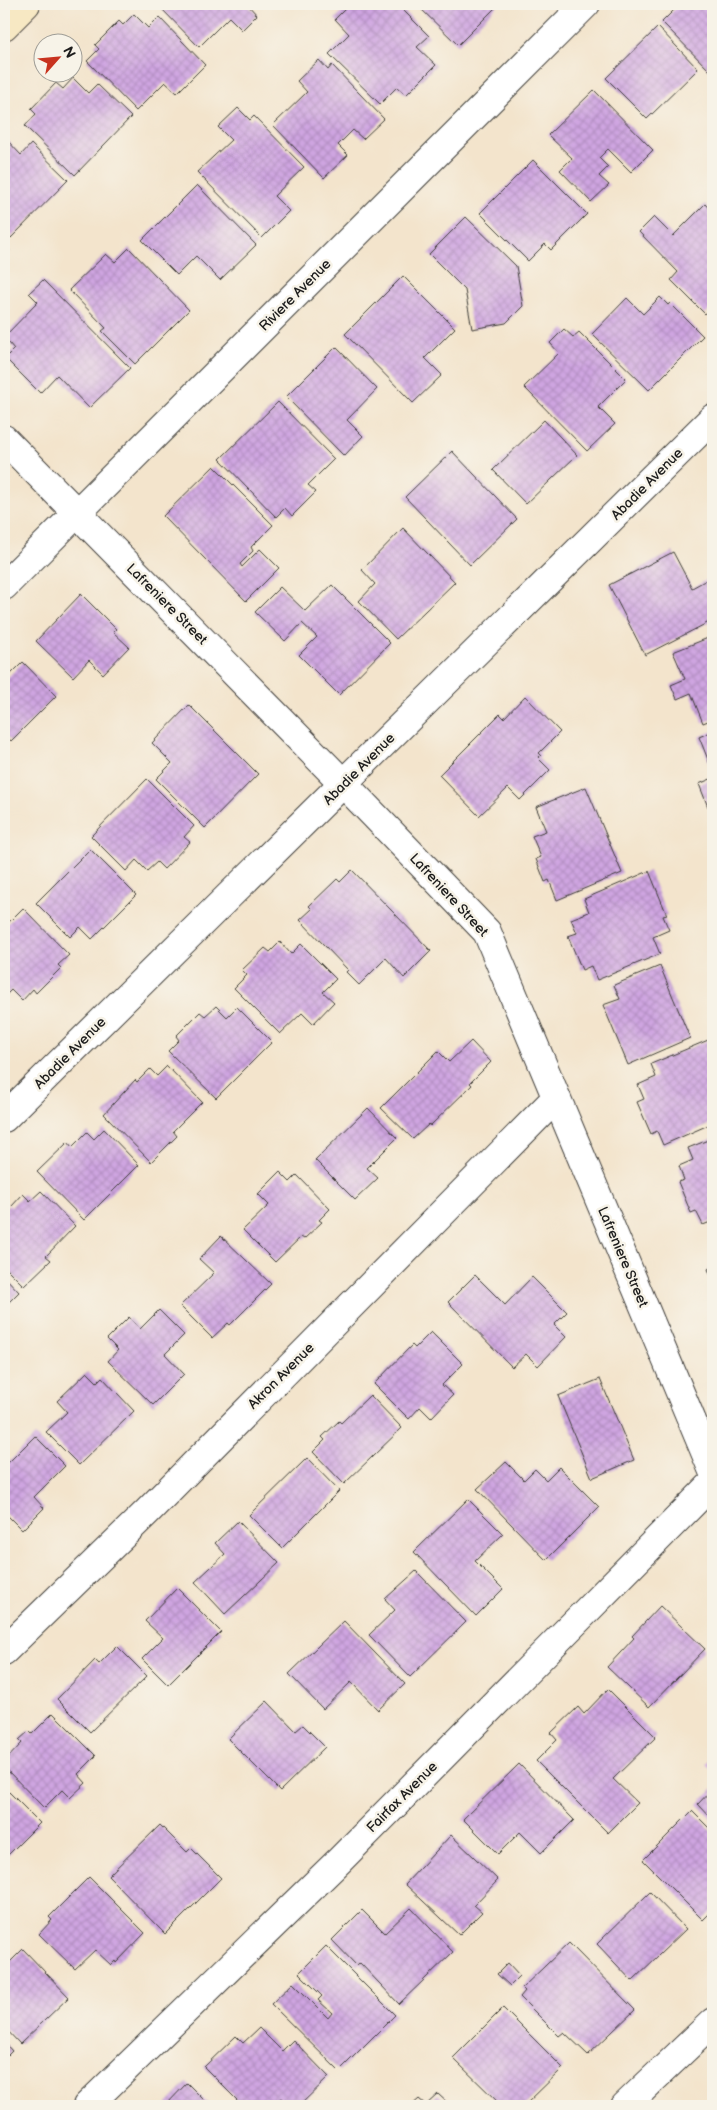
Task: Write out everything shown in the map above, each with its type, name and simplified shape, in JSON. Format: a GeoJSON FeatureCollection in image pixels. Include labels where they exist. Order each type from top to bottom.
{"type":"FeatureCollection","features":[{"type":"Feature","properties":{"kind":"street"},"geometry":{"type":"LineString","coordinates":[[4,26],[26,4]]}},
{"type":"Feature","properties":{"kind":"street","name":"Riviere Avenue"},"geometry":{"type":"LineString","coordinates":[[4,586],[586,4]]}},
{"type":"Feature","properties":{"kind":"street","name":"Abadie Avenue"},"geometry":{"type":"LineString","coordinates":[[4,1118],[713,420]]}},
{"type":"Feature","properties":{"kind":"street","name":"Lafreniere Street"},"geometry":{"type":"LineString","coordinates":[[4,439],[487,932],[713,1471]]}},
{"type":"Feature","properties":{"kind":"street","name":"Akron Avenue"},"geometry":{"type":"LineString","coordinates":[[4,1651],[148,1512],[556,1098]]}},
{"type":"Feature","properties":{"kind":"street","name":"Fairfax Avenue"},"geometry":{"type":"LineString","coordinates":[[87,2106],[340,1860],[713,1483]]}},
{"type":"Feature","properties":{"kind":"street"},"geometry":{"type":"LineString","coordinates":[[625,2106],[713,2022]]}},
{"type":"Feature","properties":{"kind":"building"},"geometry":{"type":"Polygon","coordinates":[[[157,4],[247,4],[257,15],[242,30],[229,17],[199,47],[157,4]]]}},
{"type":"Feature","properties":{"kind":"building"},"geometry":{"type":"Polygon","coordinates":[[[350,4],[371,4],[375,7],[378,4],[397,4],[429,36],[417,47],[436,65],[406,95],[397,87],[380,104],[329,54],[349,34],[335,19],[350,4]]]}},
{"type":"Feature","properties":{"kind":"building"},"geometry":{"type":"Polygon","coordinates":[[[416,4],[499,4],[458,45],[416,4]]]}},
{"type":"Feature","properties":{"kind":"building"},"geometry":{"type":"Polygon","coordinates":[[[680,4],[713,4],[713,74],[662,22],[680,4]]]}},
{"type":"Feature","properties":{"kind":"building"},"geometry":{"type":"Polygon","coordinates":[[[134,14],[148,28],[159,17],[205,65],[177,93],[165,82],[136,111],[87,61],[99,49],[95,45],[119,21],[123,25],[134,14]]]}},
{"type":"Feature","properties":{"kind":"building"},"geometry":{"type":"Polygon","coordinates":[[[658,27],[698,69],[647,119],[606,78],[658,27]]]}},
{"type":"Feature","properties":{"kind":"building"},"geometry":{"type":"Polygon","coordinates":[[[319,60],[328,70],[332,65],[384,119],[363,139],[353,130],[338,145],[348,155],[324,178],[273,125],[307,92],[297,81],[319,60]]]}},
{"type":"Feature","properties":{"kind":"building"},"geometry":{"type":"Polygon","coordinates":[[[69,82],[77,82],[88,93],[97,84],[131,117],[75,175],[25,126],[36,114],[31,109],[56,83],[63,89],[69,82]]]}},
{"type":"Feature","properties":{"kind":"building"},"geometry":{"type":"Polygon","coordinates":[[[594,90],[653,150],[631,172],[608,149],[599,158],[608,167],[599,176],[609,185],[591,202],[560,170],[572,158],[548,135],[594,90]]]}},
{"type":"Feature","properties":{"kind":"building"},"geometry":{"type":"Polygon","coordinates":[[[238,108],[250,120],[254,116],[304,167],[274,196],[289,211],[262,238],[197,172],[231,140],[218,127],[238,108]]]}},
{"type":"Feature","properties":{"kind":"building"},"geometry":{"type":"Polygon","coordinates":[[[7,140],[21,155],[31,144],[68,180],[11,238],[4,231],[4,143],[7,140]]]}},
{"type":"Feature","properties":{"kind":"building"},"geometry":{"type":"Polygon","coordinates":[[[533,160],[587,214],[551,250],[545,244],[528,261],[480,213],[533,160]]]}},
{"type":"Feature","properties":{"kind":"building"},"geometry":{"type":"Polygon","coordinates":[[[197,185],[256,245],[220,280],[196,256],[177,275],[142,240],[197,185]]]}},
{"type":"Feature","properties":{"kind":"building"},"geometry":{"type":"Polygon","coordinates":[[[705,204],[713,213],[713,306],[705,314],[671,280],[678,272],[639,232],[654,217],[673,236],[705,204]]]}},
{"type":"Feature","properties":{"kind":"building"},"geometry":{"type":"Polygon","coordinates":[[[466,217],[516,266],[523,306],[506,323],[472,329],[465,290],[429,254],[466,217]]]}},
{"type":"Feature","properties":{"kind":"building"},"geometry":{"type":"Polygon","coordinates":[[[4,244],[10,251],[4,257],[4,244]]]}},
{"type":"Feature","properties":{"kind":"building"},"geometry":{"type":"Polygon","coordinates":[[[129,248],[189,310],[135,364],[102,331],[106,328],[69,290],[106,254],[115,262],[129,248]]]}},
{"type":"Feature","properties":{"kind":"building"},"geometry":{"type":"Polygon","coordinates":[[[403,276],[455,328],[425,358],[442,375],[413,403],[345,334],[403,276]]]}},
{"type":"Feature","properties":{"kind":"building"},"geometry":{"type":"Polygon","coordinates":[[[43,280],[130,368],[89,408],[57,375],[40,393],[5,358],[14,349],[4,337],[38,302],[29,293],[43,280]]]}},
{"type":"Feature","properties":{"kind":"building"},"geometry":{"type":"Polygon","coordinates":[[[660,297],[668,305],[670,303],[703,336],[649,390],[592,334],[627,298],[643,314],[660,297]]]}},
{"type":"Feature","properties":{"kind":"building"},"geometry":{"type":"Polygon","coordinates":[[[564,329],[573,337],[579,332],[626,379],[598,407],[615,424],[587,451],[524,387],[559,353],[550,343],[564,329]]]}},
{"type":"Feature","properties":{"kind":"building"},"geometry":{"type":"Polygon","coordinates":[[[336,347],[377,389],[347,420],[363,436],[344,456],[286,397],[336,347]]]}},
{"type":"Feature","properties":{"kind":"building"},"geometry":{"type":"Polygon","coordinates":[[[278,402],[334,459],[308,485],[316,492],[292,516],[285,508],[276,517],[220,459],[278,402]]]}},
{"type":"Feature","properties":{"kind":"building"},"geometry":{"type":"Polygon","coordinates":[[[544,420],[577,455],[526,504],[493,470],[544,420]]]}},
{"type":"Feature","properties":{"kind":"building"},"geometry":{"type":"Polygon","coordinates":[[[452,451],[517,519],[470,565],[405,497],[452,451]]]}},
{"type":"Feature","properties":{"kind":"building"},"geometry":{"type":"Polygon","coordinates":[[[214,466],[273,525],[251,547],[253,551],[240,564],[242,567],[260,549],[279,568],[246,601],[163,516],[214,466]]]}},
{"type":"Feature","properties":{"kind":"building"},"geometry":{"type":"Polygon","coordinates":[[[403,528],[455,582],[396,639],[359,601],[375,584],[362,570],[403,528]]]}},
{"type":"Feature","properties":{"kind":"building"},"geometry":{"type":"Polygon","coordinates":[[[673,552],[692,588],[710,578],[713,584],[713,620],[645,655],[609,585],[673,552]]]}},
{"type":"Feature","properties":{"kind":"building"},"geometry":{"type":"Polygon","coordinates":[[[332,585],[390,643],[339,695],[299,655],[317,637],[302,623],[285,641],[255,612],[280,587],[305,611],[332,585]]]}},
{"type":"Feature","properties":{"kind":"building"},"geometry":{"type":"Polygon","coordinates":[[[81,594],[116,629],[113,632],[129,647],[103,674],[89,660],[73,677],[36,641],[81,594]]]}},
{"type":"Feature","properties":{"kind":"building"},"geometry":{"type":"Polygon","coordinates":[[[713,636],[713,719],[703,723],[691,693],[677,699],[671,685],[685,679],[673,652],[713,636]]]}},
{"type":"Feature","properties":{"kind":"building"},"geometry":{"type":"Polygon","coordinates":[[[23,662],[56,696],[11,741],[4,734],[4,681],[23,662]]]}},
{"type":"Feature","properties":{"kind":"building"},"geometry":{"type":"Polygon","coordinates":[[[525,696],[560,732],[539,753],[541,755],[538,758],[550,770],[520,800],[508,788],[479,816],[439,775],[500,714],[504,718],[525,696]]]}},
{"type":"Feature","properties":{"kind":"building"},"geometry":{"type":"Polygon","coordinates":[[[189,705],[258,774],[205,828],[156,779],[172,763],[152,743],[189,705]]]}},
{"type":"Feature","properties":{"kind":"building"},"geometry":{"type":"Polygon","coordinates":[[[713,731],[713,772],[699,737],[713,731]]]}},
{"type":"Feature","properties":{"kind":"building"},"geometry":{"type":"Polygon","coordinates":[[[713,778],[713,805],[708,807],[699,784],[713,778]]]}},
{"type":"Feature","properties":{"kind":"building"},"geometry":{"type":"Polygon","coordinates":[[[147,779],[194,826],[184,837],[190,842],[164,869],[157,862],[147,871],[136,860],[126,871],[91,836],[147,779]]]}},
{"type":"Feature","properties":{"kind":"building"},"geometry":{"type":"Polygon","coordinates":[[[586,787],[622,873],[557,900],[549,880],[545,882],[536,859],[541,857],[532,836],[546,831],[536,807],[586,787]]]}},
{"type":"Feature","properties":{"kind":"building"},"geometry":{"type":"Polygon","coordinates":[[[90,849],[136,895],[92,939],[80,927],[70,937],[36,903],[90,849]]]}},
{"type":"Feature","properties":{"kind":"building"},"geometry":{"type":"Polygon","coordinates":[[[352,870],[431,951],[404,978],[386,958],[359,985],[346,972],[348,970],[300,920],[312,909],[309,906],[337,879],[340,882],[352,870]]]}},
{"type":"Feature","properties":{"kind":"building"},"geometry":{"type":"Polygon","coordinates":[[[649,871],[667,915],[663,916],[669,930],[653,937],[660,954],[597,980],[591,966],[582,970],[568,936],[577,933],[571,919],[589,912],[584,899],[649,871]]]}},
{"type":"Feature","properties":{"kind":"building"},"geometry":{"type":"Polygon","coordinates":[[[23,908],[69,955],[58,965],[61,968],[36,993],[33,989],[22,1001],[11,990],[4,997],[4,927],[23,908]]]}},
{"type":"Feature","properties":{"kind":"building"},"geometry":{"type":"Polygon","coordinates":[[[280,942],[291,954],[301,944],[336,979],[323,992],[334,1002],[313,1024],[302,1013],[280,1034],[234,988],[247,975],[242,970],[265,948],[270,952],[280,942]]]}},
{"type":"Feature","properties":{"kind":"building"},"geometry":{"type":"Polygon","coordinates":[[[660,966],[690,1038],[628,1065],[603,1005],[620,999],[614,985],[660,966]]]}},
{"type":"Feature","properties":{"kind":"building"},"geometry":{"type":"Polygon","coordinates":[[[216,1006],[227,1017],[237,1007],[272,1042],[216,1098],[168,1051],[179,1040],[176,1036],[200,1012],[205,1016],[216,1006]]]}},
{"type":"Feature","properties":{"kind":"building"},"geometry":{"type":"Polygon","coordinates":[[[713,1038],[713,1078],[710,1080],[713,1088],[713,1123],[663,1145],[657,1131],[651,1134],[637,1102],[644,1099],[638,1085],[656,1077],[651,1064],[713,1038]]]}},
{"type":"Feature","properties":{"kind":"building"},"geometry":{"type":"Polygon","coordinates":[[[471,1041],[491,1062],[470,1083],[472,1085],[430,1126],[429,1124],[413,1139],[381,1108],[438,1051],[449,1062],[471,1041]]]}},
{"type":"Feature","properties":{"kind":"building"},"geometry":{"type":"Polygon","coordinates":[[[167,1066],[202,1102],[173,1131],[177,1136],[151,1162],[104,1114],[135,1080],[137,1082],[150,1069],[157,1076],[167,1066]]]}},
{"type":"Feature","properties":{"kind":"building"},"geometry":{"type":"Polygon","coordinates":[[[368,1108],[397,1138],[367,1168],[378,1178],[355,1200],[315,1160],[368,1108]]]}},
{"type":"Feature","properties":{"kind":"building"},"geometry":{"type":"Polygon","coordinates":[[[104,1129],[139,1165],[84,1220],[37,1172],[68,1142],[72,1147],[87,1132],[94,1139],[104,1129]]]}},
{"type":"Feature","properties":{"kind":"building"},"geometry":{"type":"Polygon","coordinates":[[[713,1138],[713,1221],[703,1225],[696,1211],[691,1213],[678,1182],[684,1180],[679,1166],[693,1160],[688,1148],[713,1138]]]}},
{"type":"Feature","properties":{"kind":"building"},"geometry":{"type":"Polygon","coordinates":[[[280,1172],[290,1182],[297,1175],[330,1209],[319,1220],[322,1222],[304,1239],[301,1237],[275,1262],[243,1230],[269,1205],[258,1194],[280,1172]]]}},
{"type":"Feature","properties":{"kind":"building"},"geometry":{"type":"Polygon","coordinates":[[[41,1191],[75,1226],[46,1256],[51,1260],[24,1286],[4,1266],[4,1211],[9,1205],[11,1207],[23,1194],[30,1201],[41,1191]]]}},
{"type":"Feature","properties":{"kind":"building"},"geometry":{"type":"Polygon","coordinates":[[[221,1236],[271,1284],[230,1325],[228,1323],[212,1338],[180,1306],[214,1273],[199,1259],[221,1236]]]}},
{"type":"Feature","properties":{"kind":"building"},"geometry":{"type":"Polygon","coordinates":[[[713,1266],[713,1281],[708,1269],[713,1266]]]}},
{"type":"Feature","properties":{"kind":"building"},"geometry":{"type":"Polygon","coordinates":[[[475,1275],[505,1305],[532,1277],[567,1312],[554,1325],[566,1337],[538,1366],[526,1354],[512,1367],[448,1302],[475,1275]]]}},
{"type":"Feature","properties":{"kind":"building"},"geometry":{"type":"Polygon","coordinates":[[[4,1276],[19,1292],[4,1307],[4,1276]]]}},
{"type":"Feature","properties":{"kind":"building"},"geometry":{"type":"Polygon","coordinates":[[[159,1310],[184,1335],[165,1354],[184,1374],[153,1405],[108,1361],[118,1350],[107,1339],[129,1317],[140,1329],[159,1310]]]}},
{"type":"Feature","properties":{"kind":"building"},"geometry":{"type":"Polygon","coordinates":[[[431,1332],[463,1364],[442,1385],[453,1395],[431,1418],[420,1407],[409,1419],[374,1384],[412,1345],[415,1348],[431,1332]]]}},
{"type":"Feature","properties":{"kind":"building"},"geometry":{"type":"Polygon","coordinates":[[[87,1372],[97,1382],[102,1377],[134,1411],[79,1465],[46,1432],[67,1412],[57,1401],[87,1372]]]}},
{"type":"Feature","properties":{"kind":"building"},"geometry":{"type":"Polygon","coordinates":[[[600,1379],[634,1460],[592,1478],[558,1396],[600,1379]]]}},
{"type":"Feature","properties":{"kind":"building"},"geometry":{"type":"Polygon","coordinates":[[[370,1395],[402,1428],[344,1484],[313,1452],[325,1440],[322,1437],[339,1421],[341,1423],[370,1395]]]}},
{"type":"Feature","properties":{"kind":"building"},"geometry":{"type":"Polygon","coordinates":[[[35,1436],[65,1466],[34,1497],[44,1508],[22,1530],[4,1512],[4,1467],[35,1436]]]}},
{"type":"Feature","properties":{"kind":"building"},"geometry":{"type":"Polygon","coordinates":[[[307,1458],[339,1491],[282,1548],[249,1515],[307,1458]]]}},
{"type":"Feature","properties":{"kind":"building"},"geometry":{"type":"Polygon","coordinates":[[[506,1462],[524,1480],[535,1469],[546,1480],[559,1467],[599,1507],[546,1560],[477,1489],[506,1462]]]}},
{"type":"Feature","properties":{"kind":"building"},"geometry":{"type":"Polygon","coordinates":[[[468,1499],[503,1534],[475,1561],[503,1589],[476,1616],[414,1552],[468,1499]]]}},
{"type":"Feature","properties":{"kind":"building"},"geometry":{"type":"Polygon","coordinates":[[[238,1521],[279,1563],[225,1614],[195,1582],[225,1554],[215,1543],[238,1521]]]}},
{"type":"Feature","properties":{"kind":"building"},"geometry":{"type":"Polygon","coordinates":[[[416,1571],[466,1622],[410,1677],[369,1635],[395,1610],[385,1599],[416,1571]]]}},
{"type":"Feature","properties":{"kind":"building"},"geometry":{"type":"Polygon","coordinates":[[[177,1588],[221,1632],[168,1685],[142,1659],[163,1638],[145,1621],[177,1588]]]}},
{"type":"Feature","properties":{"kind":"building"},"geometry":{"type":"Polygon","coordinates":[[[660,1606],[705,1649],[649,1707],[607,1667],[660,1606]]]}},
{"type":"Feature","properties":{"kind":"building"},"geometry":{"type":"Polygon","coordinates":[[[344,1621],[405,1684],[378,1710],[351,1682],[323,1709],[289,1674],[344,1621]]]}},
{"type":"Feature","properties":{"kind":"building"},"geometry":{"type":"Polygon","coordinates":[[[117,1646],[147,1676],[90,1732],[57,1699],[95,1660],[99,1664],[117,1646]]]}},
{"type":"Feature","properties":{"kind":"building"},"geometry":{"type":"Polygon","coordinates":[[[608,1689],[656,1737],[613,1779],[638,1803],[608,1833],[536,1761],[557,1740],[551,1733],[578,1707],[584,1714],[608,1689]]]}},
{"type":"Feature","properties":{"kind":"building"},"geometry":{"type":"Polygon","coordinates":[[[267,1701],[296,1731],[303,1725],[325,1747],[280,1791],[228,1739],[267,1701]]]}},
{"type":"Feature","properties":{"kind":"building"},"geometry":{"type":"Polygon","coordinates":[[[53,1713],[96,1756],[78,1774],[86,1783],[70,1798],[62,1790],[44,1808],[4,1767],[4,1762],[22,1743],[19,1740],[29,1731],[32,1734],[53,1713]]]}},
{"type":"Feature","properties":{"kind":"building"},"geometry":{"type":"Polygon","coordinates":[[[713,1757],[713,1771],[706,1764],[713,1757]]]}},
{"type":"Feature","properties":{"kind":"building"},"geometry":{"type":"Polygon","coordinates":[[[519,1764],[574,1820],[541,1853],[520,1832],[498,1854],[463,1819],[519,1764]]]}},
{"type":"Feature","properties":{"kind":"building"},"geometry":{"type":"Polygon","coordinates":[[[4,1787],[40,1823],[4,1859],[4,1787]]]}},
{"type":"Feature","properties":{"kind":"building"},"geometry":{"type":"Polygon","coordinates":[[[713,1788],[713,1820],[698,1804],[713,1788]]]}},
{"type":"Feature","properties":{"kind":"building"},"geometry":{"type":"Polygon","coordinates":[[[692,1811],[713,1832],[713,1910],[703,1920],[643,1860],[692,1811]]]}},
{"type":"Feature","properties":{"kind":"building"},"geometry":{"type":"Polygon","coordinates":[[[160,1825],[187,1852],[191,1848],[221,1878],[165,1934],[108,1876],[160,1825]]]}},
{"type":"Feature","properties":{"kind":"building"},"geometry":{"type":"Polygon","coordinates":[[[451,1835],[498,1880],[474,1905],[482,1912],[459,1935],[405,1884],[451,1835]]]}},
{"type":"Feature","properties":{"kind":"building"},"geometry":{"type":"Polygon","coordinates":[[[89,1877],[145,1933],[116,1963],[115,1961],[111,1965],[95,1950],[75,1969],[39,1934],[52,1920],[49,1917],[89,1877]]]}},
{"type":"Feature","properties":{"kind":"building"},"geometry":{"type":"Polygon","coordinates":[[[650,1892],[686,1929],[632,1981],[597,1944],[650,1892]]]}},
{"type":"Feature","properties":{"kind":"building"},"geometry":{"type":"Polygon","coordinates":[[[411,1908],[453,1952],[399,2004],[360,1963],[357,1966],[332,1940],[362,1910],[385,1933],[411,1908]]]}},
{"type":"Feature","properties":{"kind":"building"},"geometry":{"type":"Polygon","coordinates":[[[569,1943],[635,2010],[588,2055],[564,2032],[559,2036],[520,1997],[525,1991],[522,1988],[569,1943]]]}},
{"type":"Feature","properties":{"kind":"building"},"geometry":{"type":"Polygon","coordinates":[[[326,1946],[395,2015],[339,2071],[271,2004],[293,1983],[328,2018],[332,2013],[318,2000],[322,1996],[299,1973],[326,1946]]]}},
{"type":"Feature","properties":{"kind":"building"},"geometry":{"type":"Polygon","coordinates":[[[23,1949],[69,1997],[20,2044],[4,2027],[4,1968],[23,1949]]]}},
{"type":"Feature","properties":{"kind":"building"},"geometry":{"type":"Polygon","coordinates":[[[508,1963],[520,1976],[510,1986],[497,1974],[508,1963]]]}},
{"type":"Feature","properties":{"kind":"building"},"geometry":{"type":"Polygon","coordinates":[[[503,2008],[563,2068],[524,2106],[502,2106],[453,2058],[503,2008]]]}},
{"type":"Feature","properties":{"kind":"building"},"geometry":{"type":"Polygon","coordinates":[[[259,2028],[282,2051],[293,2040],[329,2077],[299,2106],[289,2106],[281,2098],[272,2106],[243,2106],[204,2067],[236,2036],[243,2043],[259,2028]]]}},
{"type":"Feature","properties":{"kind":"building"},"geometry":{"type":"Polygon","coordinates":[[[4,2042],[12,2051],[4,2059],[4,2042]]]}},
{"type":"Feature","properties":{"kind":"building"},"geometry":{"type":"Polygon","coordinates":[[[187,2083],[210,2106],[165,2106],[187,2083]]]}},
{"type":"Feature","properties":{"kind":"building"},"geometry":{"type":"Polygon","coordinates":[[[438,2094],[451,2106],[411,2106],[419,2099],[426,2105],[438,2094]]]}}]}
